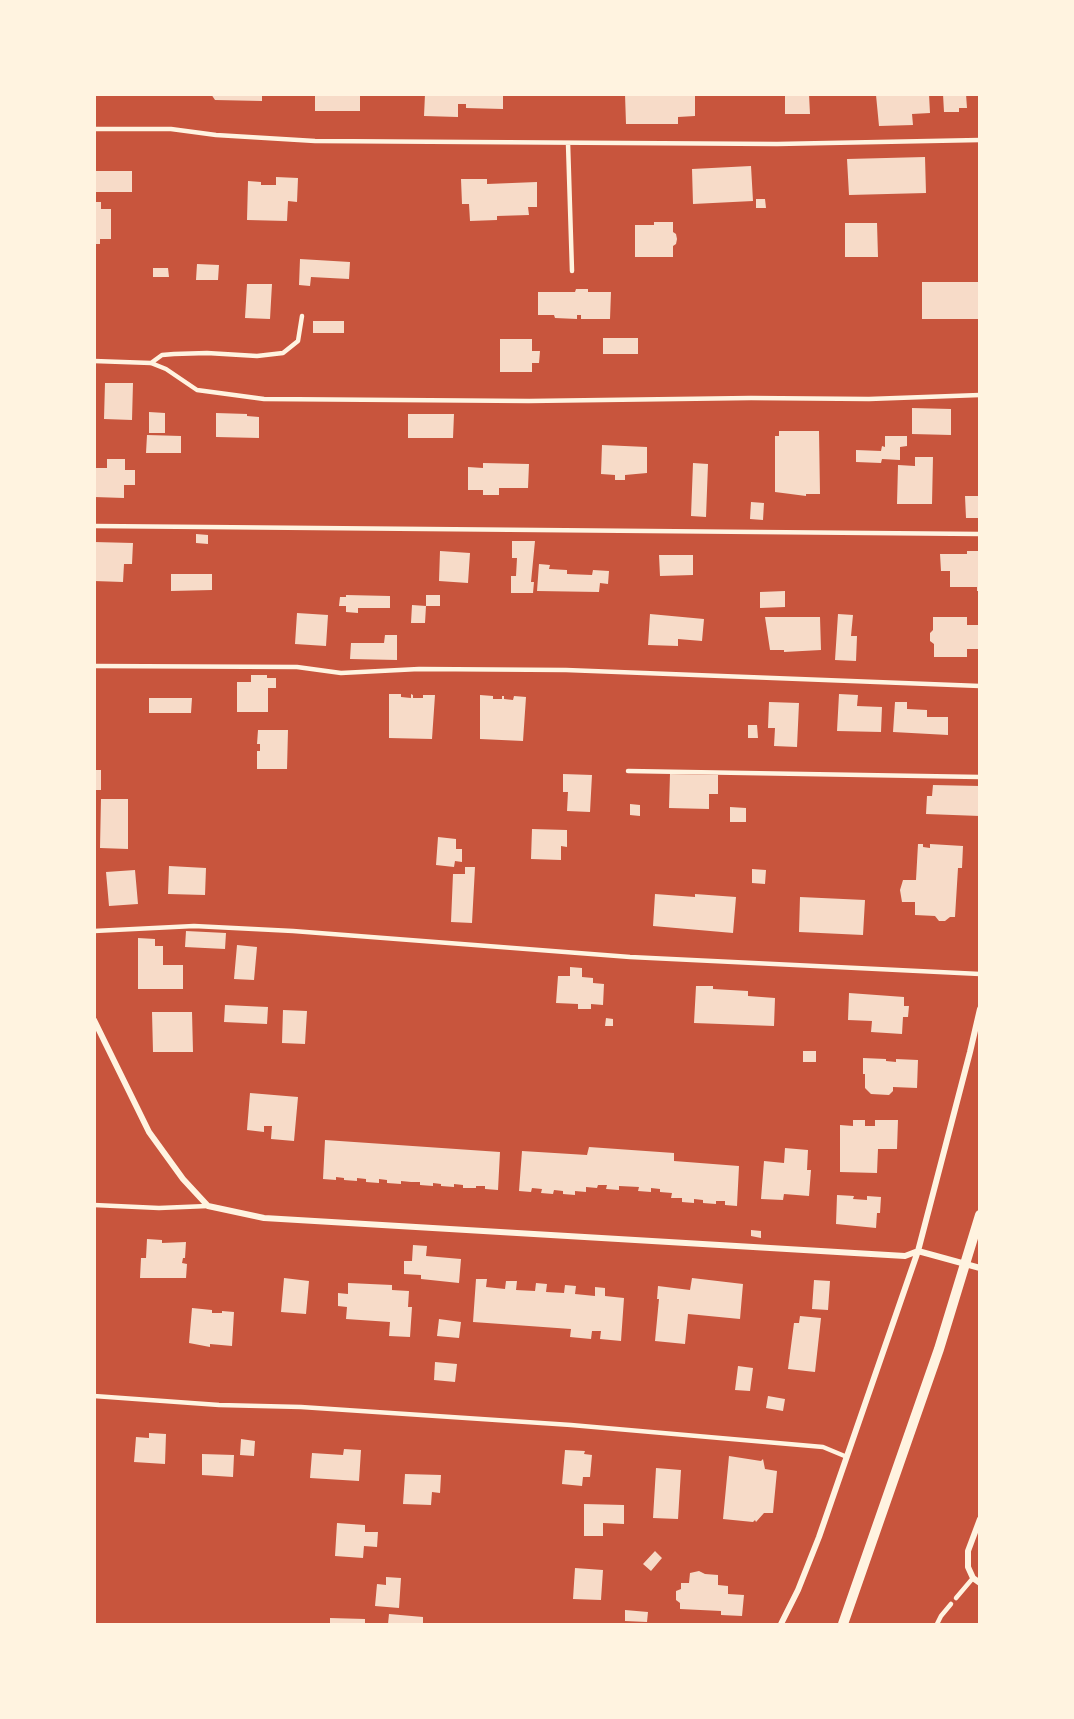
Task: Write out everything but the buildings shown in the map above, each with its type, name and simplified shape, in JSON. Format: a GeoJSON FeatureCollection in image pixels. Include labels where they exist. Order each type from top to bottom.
{"type":"FeatureCollection","features":[{"type":"Feature","properties":{"kind":"street"},"geometry":{"type":"LineString","coordinates":[[781,1624],[798,1590],[819,1537],[918,1251],[980,1009]]}},
{"type":"Feature","properties":{"kind":"street"},"geometry":{"type":"LineString","coordinates":[[94,1020],[149,1132],[183,1179],[208,1206],[264,1218],[905,1256],[918,1251],[980,1268]]}},
{"type":"Feature","properties":{"kind":"street"},"geometry":{"type":"LineString","coordinates":[[843,1624],[909,1438],[980,1215]]}},
{"type":"Feature","properties":{"kind":"street"},"geometry":{"type":"LineString","coordinates":[[980,1519],[969,1551],[968,1567],[973,1578],[980,1583]]}},
{"type":"Feature","properties":{"kind":"lane"},"geometry":{"type":"LineString","coordinates":[[94,129],[171,129],[216,135],[315,141],[777,144],[980,140]]}},
{"type":"Feature","properties":{"kind":"lane"},"geometry":{"type":"LineString","coordinates":[[568,143],[572,271]]}},
{"type":"Feature","properties":{"kind":"lane"},"geometry":{"type":"LineString","coordinates":[[151,363],[162,355],[174,354],[257,356],[283,353],[298,340],[302,316]]}},
{"type":"Feature","properties":{"kind":"lane"},"geometry":{"type":"LineString","coordinates":[[94,361],[151,363],[166,369],[197,390],[264,399],[541,401],[869,399],[980,395]]}},
{"type":"Feature","properties":{"kind":"lane"},"geometry":{"type":"LineString","coordinates":[[94,526],[980,534]]}},
{"type":"Feature","properties":{"kind":"lane"},"geometry":{"type":"LineString","coordinates":[[94,666],[297,667],[341,673],[420,669],[566,670],[980,686]]}},
{"type":"Feature","properties":{"kind":"lane"},"geometry":{"type":"LineString","coordinates":[[628,771],[980,777]]}},
{"type":"Feature","properties":{"kind":"lane"},"geometry":{"type":"LineString","coordinates":[[94,931],[194,926],[293,931],[630,957],[980,974]]}},
{"type":"Feature","properties":{"kind":"lane"},"geometry":{"type":"LineString","coordinates":[[94,1206],[159,1208],[208,1206]]}},
{"type":"Feature","properties":{"kind":"lane"},"geometry":{"type":"LineString","coordinates":[[94,1396],[582,1426],[823,1448],[847,1457]]}},
{"type":"Feature","properties":{"kind":"lane"},"geometry":{"type":"LineString","coordinates":[[956,1598],[973,1578]]}},
{"type":"Feature","properties":{"kind":"lane"},"geometry":{"type":"LineString","coordinates":[[937,1624],[951,1604]]}}]}
